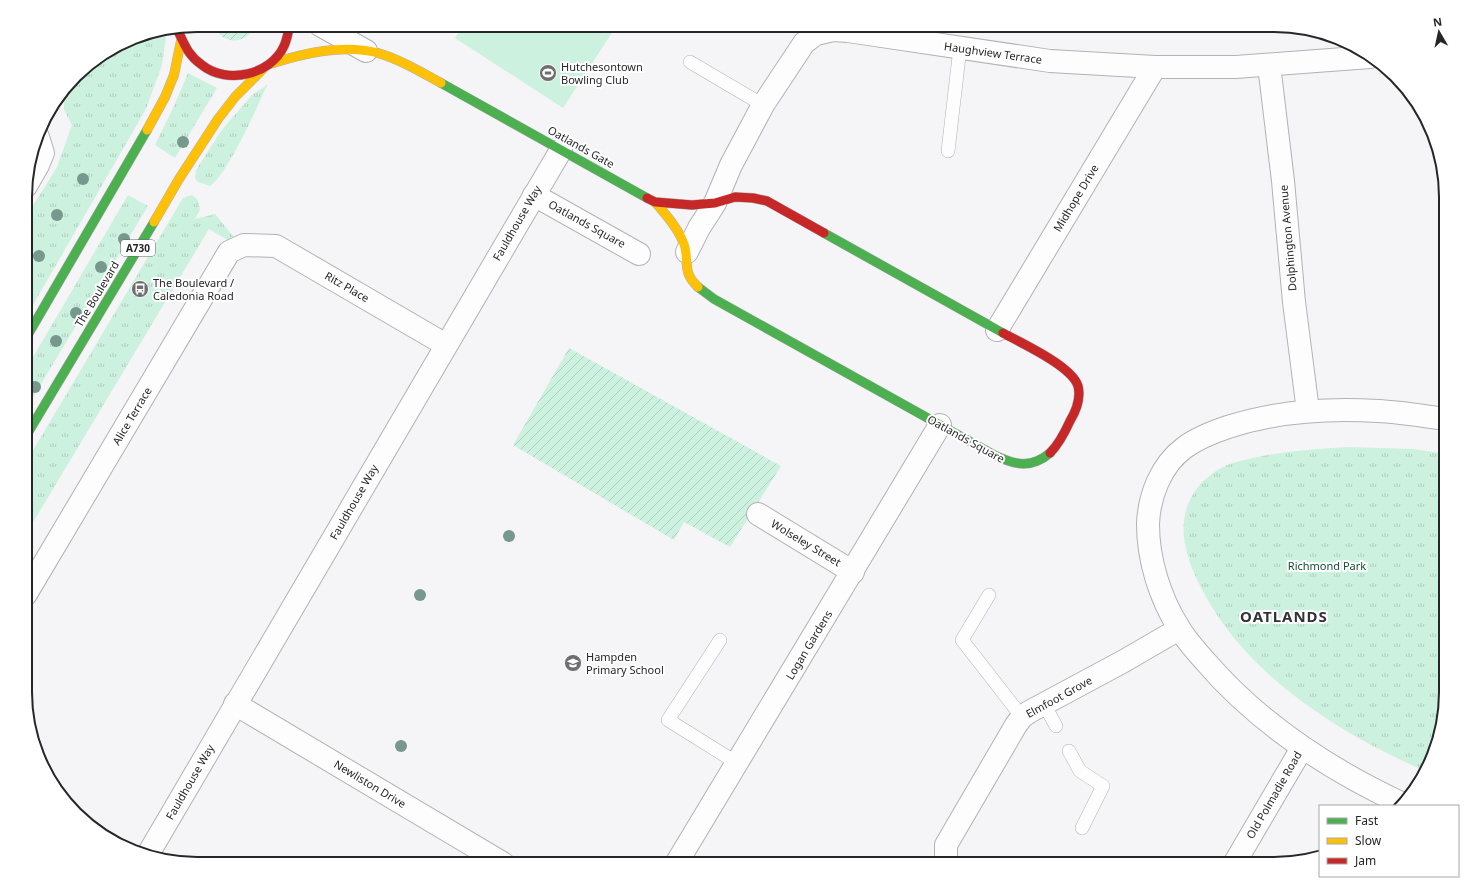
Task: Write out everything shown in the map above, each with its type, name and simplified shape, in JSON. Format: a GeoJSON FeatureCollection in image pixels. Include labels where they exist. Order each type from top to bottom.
{"type":"FeatureCollection","features":[{"type":"Feature","properties":{"kind":"street","name":"The Boulevard"},"geometry":{"type":"LineString","coordinates":[[32,426],[179,179],[218,119],[235,97],[282,50],[290,32]]}},
{"type":"Feature","properties":{"kind":"street"},"geometry":{"type":"LineString","coordinates":[[332,32],[366,51]]}},
{"type":"Feature","properties":{"kind":"street","name":"Haughview Terrace"},"geometry":{"type":"LineString","coordinates":[[715,203],[731,165],[763,105],[804,43],[816,34],[826,32]]}},
{"type":"Feature","properties":{"kind":"street","name":"Haughview Terrace"},"geometry":{"type":"LineString","coordinates":[[851,32],[1050,61],[1155,67],[1236,67],[1362,58]]}},
{"type":"Feature","properties":{"kind":"street"},"geometry":{"type":"LineString","coordinates":[[32,328],[165,97],[174,75],[181,41],[179,33]]}},
{"type":"Feature","properties":{"kind":"street","name":"Oatlands Gate"},"geometry":{"type":"LineString","coordinates":[[181,41],[192,57],[207,69],[225,76],[244,75],[290,57],[313,52],[366,51],[387,56],[410,66],[655,202]]}},
{"type":"Feature","properties":{"kind":"street","name":"Dolphington Avenue"},"geometry":{"type":"LineString","coordinates":[[1269,65],[1283,181],[1294,302],[1308,411]]}},
{"type":"Feature","properties":{"kind":"street","name":"Midhope Drive"},"geometry":{"type":"LineString","coordinates":[[997,330],[1155,67]]}},
{"type":"Feature","properties":{"kind":"street"},"geometry":{"type":"LineString","coordinates":[[33,173],[43,153],[41,145]]}},
{"type":"Feature","properties":{"kind":"street","name":"Fauldhouse Way"},"geometry":{"type":"LineString","coordinates":[[151,850],[561,150]]}},
{"type":"Feature","properties":{"kind":"street","name":"Oatlands Square"},"geometry":{"type":"LineString","coordinates":[[534,195],[639,254]]}},
{"type":"Feature","properties":{"kind":"street","name":"Oatlands Square"},"geometry":{"type":"LineString","coordinates":[[655,202],[683,206],[715,203],[729,198],[742,196],[752,196],[766,201],[1060,365],[1071,375],[1078,386],[1079,397],[1077,409],[1052,451],[1047,457],[1035,463],[1022,465],[1008,462],[985,451],[714,299],[698,287],[690,278],[686,267],[687,252],[699,228],[715,203]]}},
{"type":"Feature","properties":{"kind":"street","name":"Oatlands Square"},"geometry":{"type":"LineString","coordinates":[[655,202],[675,227],[687,252]]}},
{"type":"Feature","properties":{"kind":"street","name":"Ritz Place"},"geometry":{"type":"LineString","coordinates":[[244,245],[276,246],[446,345]]}},
{"type":"Feature","properties":{"kind":"street","name":"Alice Terrace"},"geometry":{"type":"LineString","coordinates":[[32,584],[229,252],[244,245]]}},
{"type":"Feature","properties":{"kind":"street"},"geometry":{"type":"LineString","coordinates":[[1398,801],[1373,790],[1302,748],[1237,696],[1208,664],[1179,629],[1157,579],[1153,567],[1148,537],[1149,511],[1158,480],[1168,465],[1183,448],[1210,433],[1272,415],[1308,411],[1380,411],[1439,418]]}},
{"type":"Feature","properties":{"kind":"street","name":"Logan Gardens"},"geometry":{"type":"LineString","coordinates":[[680,857],[940,426]]}},
{"type":"Feature","properties":{"kind":"street","name":"Wolseley Street"},"geometry":{"type":"LineString","coordinates":[[758,514],[853,572]]}},
{"type":"Feature","properties":{"kind":"street","name":"Elmfoot Grove"},"geometry":{"type":"LineString","coordinates":[[946,857],[946,844],[1022,717],[1179,629]]}},
{"type":"Feature","properties":{"kind":"street","name":"Newliston Drive"},"geometry":{"type":"LineString","coordinates":[[235,704],[492,857]]}},
{"type":"Feature","properties":{"kind":"street","name":"Old Polmadie Road"},"geometry":{"type":"LineString","coordinates":[[1238,857],[1302,748]]}},
{"type":"Feature","properties":{"kind":"lane"},"geometry":{"type":"LineString","coordinates":[[948,151],[960,48]]}},
{"type":"Feature","properties":{"kind":"lane"},"geometry":{"type":"LineString","coordinates":[[690,62],[763,105]]}},
{"type":"Feature","properties":{"kind":"lane"},"geometry":{"type":"LineString","coordinates":[[989,595],[962,640],[1022,717]]}},
{"type":"Feature","properties":{"kind":"lane"},"geometry":{"type":"LineString","coordinates":[[720,640],[668,720],[737,763]]}},
{"type":"Feature","properties":{"kind":"lane"},"geometry":{"type":"LineString","coordinates":[[1044,704],[1056,726]]}},
{"type":"Feature","properties":{"kind":"lane"},"geometry":{"type":"LineString","coordinates":[[1069,751],[1080,771],[1103,786],[1082,828]]}},
{"type":"Feature","properties":{"kind":"green space"},"geometry":{"type":"Polygon","coordinates":[[[218,32],[251,32],[241,39],[229,40],[218,32]]]}},
{"type":"Feature","properties":{"kind":"green space","name":"Hutchesontown Bowling Club"},"geometry":{"type":"Polygon","coordinates":[[[459,32],[612,32],[563,108],[455,38],[459,32]]]}},
{"type":"Feature","properties":{"kind":"green space"},"geometry":{"type":"Polygon","coordinates":[[[166,35],[162,65],[146,109],[32,307],[32,207],[57,167],[72,125],[64,110],[64,100],[73,88],[88,73],[105,60],[124,49],[166,35]]]}},
{"type":"Feature","properties":{"kind":"green space"},"geometry":{"type":"Polygon","coordinates":[[[188,73],[217,88],[175,158],[155,145],[188,73]]]}},
{"type":"Feature","properties":{"kind":"green space"},"geometry":{"type":"Polygon","coordinates":[[[267,85],[242,139],[225,169],[210,186],[198,182],[195,178],[196,170],[221,131],[252,95],[267,85]]]}},
{"type":"Feature","properties":{"kind":"green space"},"geometry":{"type":"Polygon","coordinates":[[[128,195],[148,206],[32,399],[32,359],[128,195]]]}},
{"type":"Feature","properties":{"kind":"green space"},"geometry":{"type":"Polygon","coordinates":[[[192,195],[198,200],[200,210],[195,219],[215,214],[233,236],[229,241],[209,229],[32,524],[32,452],[183,198],[192,195]]]}},
{"type":"Feature","properties":{"kind":"green space"},"geometry":{"type":"Polygon","coordinates":[[[569,348],[781,466],[730,547],[684,522],[674,540],[513,445],[569,348]]]}},
{"type":"Feature","properties":{"kind":"green space","name":"Richmond Park"},"geometry":{"type":"Polygon","coordinates":[[[1348,447],[1413,449],[1439,453],[1439,703],[1433,735],[1420,769],[1362,740],[1330,721],[1300,700],[1272,677],[1247,652],[1224,625],[1205,595],[1189,561],[1184,538],[1185,516],[1192,496],[1205,480],[1223,467],[1239,461],[1286,452],[1348,447]]]}},
{"type":"Feature","properties":{"kind":"traffic: fast"},"geometry":{"type":"LineString","coordinates":[[441,83],[647,198]]}},
{"type":"Feature","properties":{"kind":"traffic: fast"},"geometry":{"type":"LineString","coordinates":[[32,328],[147,130]]}},
{"type":"Feature","properties":{"kind":"traffic: fast"},"geometry":{"type":"LineString","coordinates":[[32,426],[154,222]]}},
{"type":"Feature","properties":{"kind":"traffic: fast"},"geometry":{"type":"LineString","coordinates":[[824,233],[1003,333]]}},
{"type":"Feature","properties":{"kind":"traffic: fast"},"geometry":{"type":"LineString","coordinates":[[698,287],[714,299],[994,455],[1009,461],[1023,464],[1036,461],[1050,453]]}},
{"type":"Feature","properties":{"kind":"traffic: slow"},"geometry":{"type":"LineString","coordinates":[[147,130],[165,97],[174,75],[181,41]]}},
{"type":"Feature","properties":{"kind":"traffic: slow"},"geometry":{"type":"LineString","coordinates":[[270,64],[310,53],[351,49],[365,50],[395,59],[441,83]]}},
{"type":"Feature","properties":{"kind":"traffic: slow"},"geometry":{"type":"LineString","coordinates":[[154,222],[179,179],[218,119],[235,97],[263,69]]}},
{"type":"Feature","properties":{"kind":"traffic: slow"},"geometry":{"type":"LineString","coordinates":[[655,202],[671,222],[681,238],[686,250],[689,276],[698,287]]}},
{"type":"Feature","properties":{"kind":"traffic: jam"},"geometry":{"type":"LineString","coordinates":[[179,33],[185,46],[202,65],[212,71],[224,75],[236,75],[248,74],[269,64],[278,56],[284,46],[288,32]]}},
{"type":"Feature","properties":{"kind":"traffic: jam"},"geometry":{"type":"LineString","coordinates":[[647,198],[655,202],[692,205],[715,203],[735,197],[753,198],[767,201],[824,233]]}},
{"type":"Feature","properties":{"kind":"traffic: jam"},"geometry":{"type":"LineString","coordinates":[[1003,333],[1056,363],[1074,378],[1078,386],[1078,400],[1074,413],[1061,438],[1050,453]]}},
{"type":"Feature","properties":{"kind":"place","name":"Hutchesontown Bowling Club"},"geometry":{"type":"Point","coordinates":[548,73]}},
{"type":"Feature","properties":{"kind":"place","name":"The Boulevard / Caledonia Road"},"geometry":{"type":"Point","coordinates":[140,289]}},
{"type":"Feature","properties":{"kind":"place","name":"Hampden Primary School"},"geometry":{"type":"Point","coordinates":[573,663]}},
{"type":"Feature","properties":{"kind":"district","name":"OATLANDS"},"geometry":{"type":"Point","coordinates":[1284,617]}}]}
